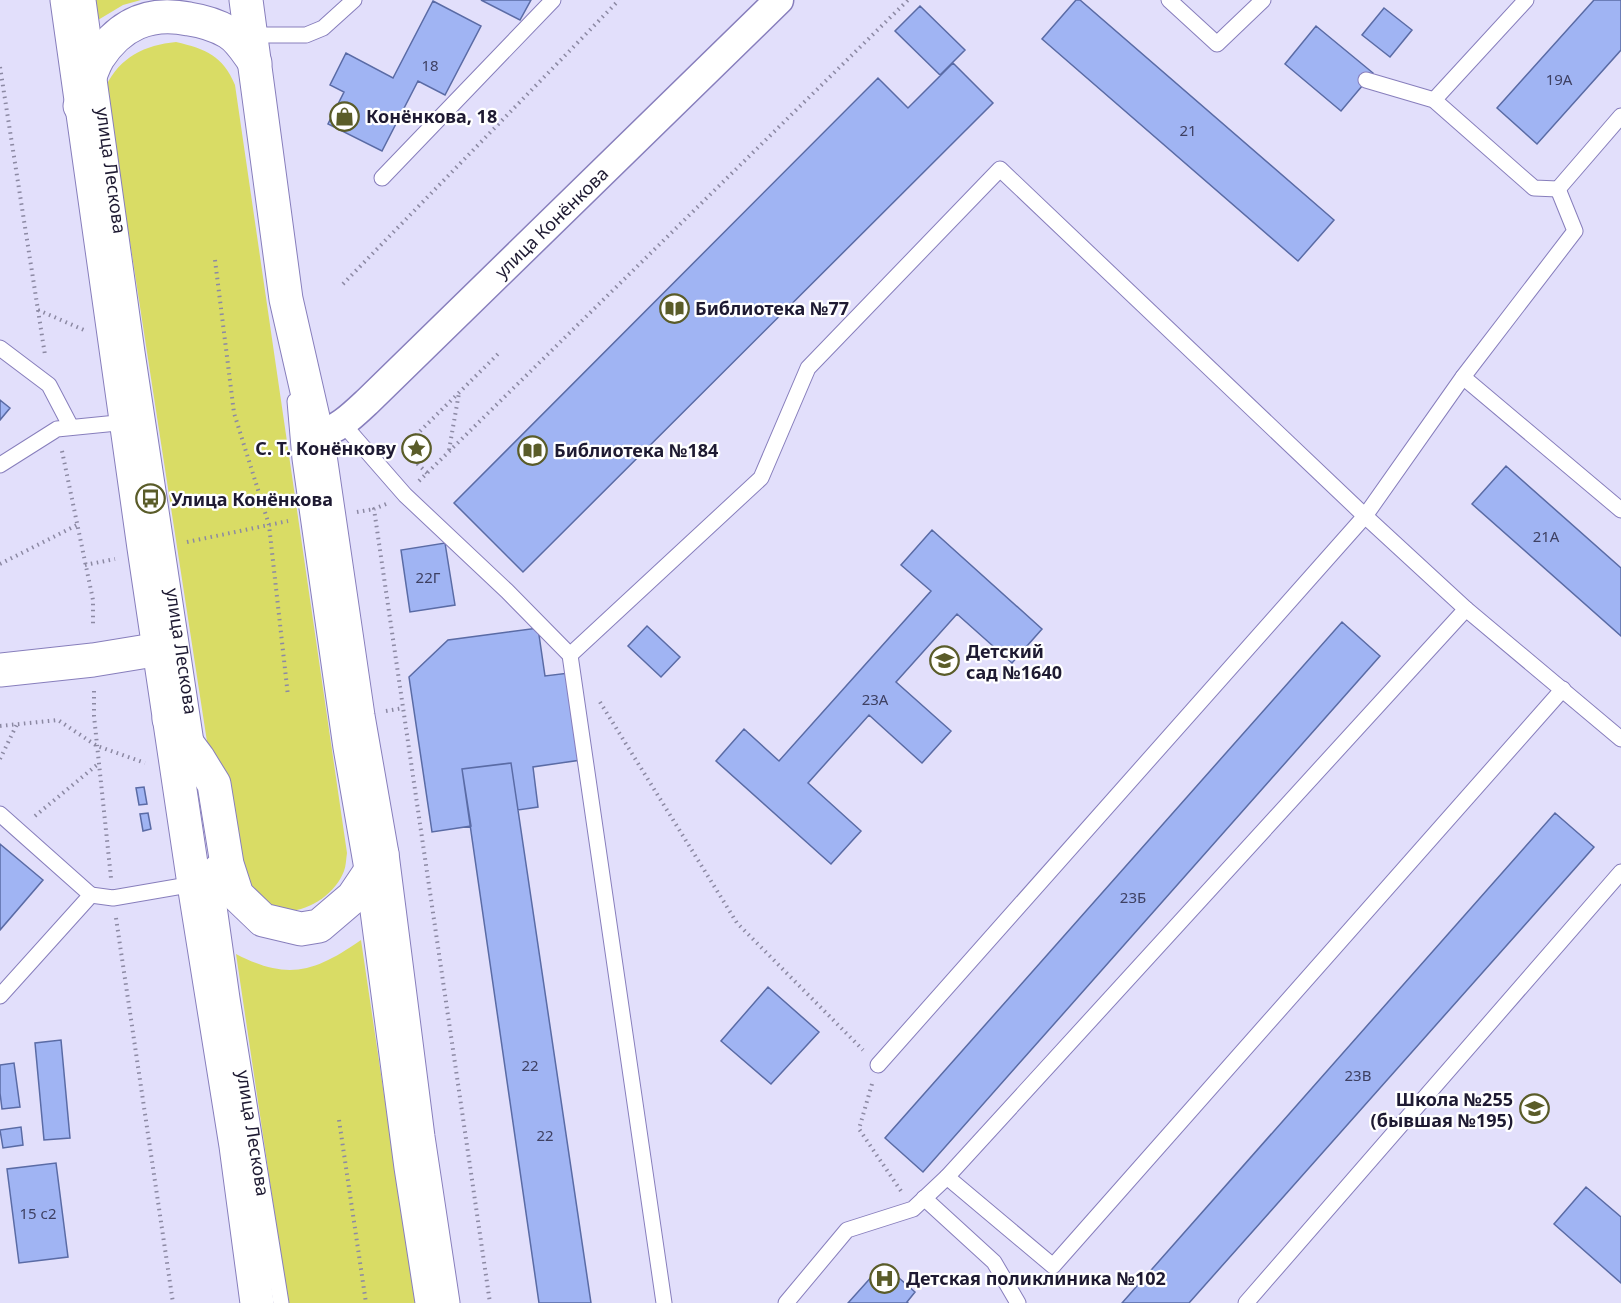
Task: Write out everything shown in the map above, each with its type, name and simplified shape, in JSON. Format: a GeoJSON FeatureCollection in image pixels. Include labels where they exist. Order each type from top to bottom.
{"type":"FeatureCollection","features":[{"type":"Feature","properties":{"kind":"main road","name":"улица Лескова"},"geometry":{"type":"LineString","coordinates":[[67,0],[80,106],[169,719],[236,1146],[257,1303]]}},
{"type":"Feature","properties":{"kind":"main road"},"geometry":{"type":"LineString","coordinates":[[246,0],[286,299],[330,429],[357,704],[382,854],[418,1137],[443,1303]]}},
{"type":"Feature","properties":{"kind":"main road"},"geometry":{"type":"LineString","coordinates":[[80,106],[98,59],[109,44],[126,28],[147,18],[172,15],[202,21],[228,32],[241,44],[253,49]]}},
{"type":"Feature","properties":{"kind":"main road"},"geometry":{"type":"LineString","coordinates":[[0,670],[93,660],[160,649]]}},
{"type":"Feature","properties":{"kind":"main road"},"geometry":{"type":"LineString","coordinates":[[169,719],[214,784],[227,864],[237,895],[263,920],[301,929],[319,927],[353,897],[382,854]]}},
{"type":"Feature","properties":{"kind":"street","name":"улица Конёнкова"},"geometry":{"type":"LineString","coordinates":[[330,429],[368,401],[774,2]]}},
{"type":"Feature","properties":{"kind":"lane","name":"улица Лескова"},"geometry":{"type":"LineString","coordinates":[[88,0],[232,998],[281,1303]]}},
{"type":"Feature","properties":{"kind":"lane"},"geometry":{"type":"LineString","coordinates":[[230,0],[253,49],[306,35],[323,28],[354,0]]}},
{"type":"Feature","properties":{"kind":"lane"},"geometry":{"type":"LineString","coordinates":[[382,178],[553,0]]}},
{"type":"Feature","properties":{"kind":"lane"},"geometry":{"type":"LineString","coordinates":[[1169,0],[1217,44],[1263,0]]}},
{"type":"Feature","properties":{"kind":"lane"},"geometry":{"type":"LineString","coordinates":[[1434,100],[1526,0]]}},
{"type":"Feature","properties":{"kind":"lane"},"geometry":{"type":"LineString","coordinates":[[1366,80],[1434,100],[1534,188],[1558,189]]}},
{"type":"Feature","properties":{"kind":"lane"},"geometry":{"type":"LineString","coordinates":[[1558,189],[1621,116]]}},
{"type":"Feature","properties":{"kind":"lane"},"geometry":{"type":"LineString","coordinates":[[570,655],[761,478],[808,368],[1000,169],[1466,609],[1621,739]]}},
{"type":"Feature","properties":{"kind":"lane"},"geometry":{"type":"LineString","coordinates":[[878,1065],[1365,516],[1462,377],[1575,231],[1558,189]]}},
{"type":"Feature","properties":{"kind":"lane"},"geometry":{"type":"LineString","coordinates":[[286,299],[300,459],[341,748],[364,881],[402,1168],[423,1303]]}},
{"type":"Feature","properties":{"kind":"lane"},"geometry":{"type":"LineString","coordinates":[[0,348],[49,385],[64,428]]}},
{"type":"Feature","properties":{"kind":"lane"},"geometry":{"type":"LineString","coordinates":[[1462,377],[1621,510]]}},
{"type":"Feature","properties":{"kind":"lane"},"geometry":{"type":"LineString","coordinates":[[0,465],[64,428],[127,422]]}},
{"type":"Feature","properties":{"kind":"lane"},"geometry":{"type":"LineString","coordinates":[[330,429],[405,495],[507,591],[570,655],[663,1303]]}},
{"type":"Feature","properties":{"kind":"lane"},"geometry":{"type":"LineString","coordinates":[[786,1303],[847,1230],[919,1203],[947,1178],[1466,609]]}},
{"type":"Feature","properties":{"kind":"lane"},"geometry":{"type":"LineString","coordinates":[[947,1178],[1053,1266],[1563,689]]}},
{"type":"Feature","properties":{"kind":"lane"},"geometry":{"type":"LineString","coordinates":[[0,813],[91,895],[113,898],[194,884]]}},
{"type":"Feature","properties":{"kind":"lane"},"geometry":{"type":"LineString","coordinates":[[1246,1303],[1621,872]]}},
{"type":"Feature","properties":{"kind":"lane"},"geometry":{"type":"LineString","coordinates":[[0,996],[91,895]]}},
{"type":"Feature","properties":{"kind":"lane"},"geometry":{"type":"LineString","coordinates":[[919,1203],[994,1262],[1018,1303]]}},
{"type":"Feature","properties":{"kind":"path"},"geometry":{"type":"LineString","coordinates":[[343,284],[619,0]]}},
{"type":"Feature","properties":{"kind":"path"},"geometry":{"type":"LineString","coordinates":[[0,67],[49,385]]}},
{"type":"Feature","properties":{"kind":"path"},"geometry":{"type":"LineString","coordinates":[[215,260],[234,412],[269,525],[288,696]]}},
{"type":"Feature","properties":{"kind":"path"},"geometry":{"type":"LineString","coordinates":[[38,310],[90,332]]}},
{"type":"Feature","properties":{"kind":"path"},"geometry":{"type":"LineString","coordinates":[[427,474],[402,449],[499,353]]}},
{"type":"Feature","properties":{"kind":"path"},"geometry":{"type":"LineString","coordinates":[[448,453],[460,392]]}},
{"type":"Feature","properties":{"kind":"path"},"geometry":{"type":"LineString","coordinates":[[64,428],[77,525],[93,600],[93,624]]}},
{"type":"Feature","properties":{"kind":"path"},"geometry":{"type":"LineString","coordinates":[[183,543],[298,519]]}},
{"type":"Feature","properties":{"kind":"path"},"geometry":{"type":"LineString","coordinates":[[0,564],[77,525]]}},
{"type":"Feature","properties":{"kind":"path"},"geometry":{"type":"LineString","coordinates":[[85,565],[119,559]]}},
{"type":"Feature","properties":{"kind":"path"},"geometry":{"type":"LineString","coordinates":[[94,688],[97,746],[113,898],[173,1303]]}},
{"type":"Feature","properties":{"kind":"path"},"geometry":{"type":"LineString","coordinates":[[595,695],[737,923],[878,1065],[859,1129],[919,1203]]}},
{"type":"Feature","properties":{"kind":"path"},"geometry":{"type":"LineString","coordinates":[[0,726],[58,720],[97,746],[148,765]]}},
{"type":"Feature","properties":{"kind":"path"},"geometry":{"type":"LineString","coordinates":[[0,759],[17,724]]}},
{"type":"Feature","properties":{"kind":"path"},"geometry":{"type":"LineString","coordinates":[[18,830],[99,763]]}},
{"type":"Feature","properties":{"kind":"path"},"geometry":{"type":"LineString","coordinates":[[339,1120],[366,1303]]}},
{"type":"Feature","properties":{"kind":"shaded area"},"geometry":{"type":"Polygon","coordinates":[[[95,0],[141,0],[123,5],[98,20],[95,0]]]}},
{"type":"Feature","properties":{"kind":"shaded area"},"geometry":{"type":"Polygon","coordinates":[[[176,42],[205,51],[219,60],[235,85],[347,853],[344,871],[334,888],[309,906],[290,911],[271,907],[247,892],[208,748],[106,86],[118,67],[135,54],[154,46],[176,42]]]}},
{"type":"Feature","properties":{"kind":"shaded area"},"geometry":{"type":"Polygon","coordinates":[[[361,940],[415,1303],[288,1303],[236,954],[271,968],[301,969],[315,966],[361,940]]]}},
{"type":"Feature","properties":{"kind":"building"},"geometry":{"type":"Polygon","coordinates":[[[481,0],[531,0],[520,20],[481,0]]]}},
{"type":"Feature","properties":{"kind":"building"},"geometry":{"type":"Polygon","coordinates":[[[1076,0],[1080,0],[1334,220],[1298,261],[1042,39],[1076,0]]]}},
{"type":"Feature","properties":{"kind":"building"},"geometry":{"type":"Polygon","coordinates":[[[1594,0],[1621,0],[1621,50],[1537,144],[1497,108],[1594,0]]]}},
{"type":"Feature","properties":{"kind":"building"},"geometry":{"type":"Polygon","coordinates":[[[433,1],[481,26],[445,95],[418,81],[382,151],[328,124],[344,92],[330,85],[346,53],[393,78],[433,1]]]}},
{"type":"Feature","properties":{"kind":"building"},"geometry":{"type":"Polygon","coordinates":[[[920,6],[965,50],[940,75],[895,31],[920,6]]]}},
{"type":"Feature","properties":{"kind":"building"},"geometry":{"type":"Polygon","coordinates":[[[1384,8],[1412,30],[1390,57],[1362,35],[1384,8]]]}},
{"type":"Feature","properties":{"kind":"building"},"geometry":{"type":"Polygon","coordinates":[[[1316,26],[1373,73],[1341,111],[1285,64],[1316,26]]]}},
{"type":"Feature","properties":{"kind":"building"},"geometry":{"type":"Polygon","coordinates":[[[953,63],[993,103],[523,572],[454,503],[878,78],[908,108],[953,63]]]}},
{"type":"Feature","properties":{"kind":"building"},"geometry":{"type":"Polygon","coordinates":[[[0,400],[10,408],[0,420],[0,400]]]}},
{"type":"Feature","properties":{"kind":"building"},"geometry":{"type":"Polygon","coordinates":[[[1506,466],[1621,568],[1621,636],[1472,504],[1506,466]]]}},
{"type":"Feature","properties":{"kind":"building"},"geometry":{"type":"Polygon","coordinates":[[[932,530],[1042,629],[1012,663],[957,614],[896,682],[951,731],[922,763],[869,715],[808,783],[861,831],[831,864],[716,761],[744,729],[779,761],[931,591],[901,565],[932,530]]]}},
{"type":"Feature","properties":{"kind":"building"},"geometry":{"type":"Polygon","coordinates":[[[445,543],[455,605],[410,612],[401,550],[445,543]]]}},
{"type":"Feature","properties":{"kind":"building"},"geometry":{"type":"Polygon","coordinates":[[[1342,622],[1380,656],[923,1172],[885,1138],[1342,622]]]}},
{"type":"Feature","properties":{"kind":"building"},"geometry":{"type":"Polygon","coordinates":[[[647,626],[680,657],[661,677],[628,646],[647,626]]]}},
{"type":"Feature","properties":{"kind":"building"},"geometry":{"type":"Polygon","coordinates":[[[538,628],[545,676],[569,673],[581,760],[533,767],[538,807],[518,810],[511,763],[462,769],[471,826],[432,832],[409,677],[448,640],[538,628]]]}},
{"type":"Feature","properties":{"kind":"building"},"geometry":{"type":"Polygon","coordinates":[[[511,763],[591,1303],[539,1303],[462,769],[511,763]]]}},
{"type":"Feature","properties":{"kind":"building"},"geometry":{"type":"Polygon","coordinates":[[[144,787],[147,804],[139,805],[136,788],[144,787]]]}},
{"type":"Feature","properties":{"kind":"building"},"geometry":{"type":"Polygon","coordinates":[[[148,813],[151,829],[143,831],[140,814],[148,813]]]}},
{"type":"Feature","properties":{"kind":"building"},"geometry":{"type":"Polygon","coordinates":[[[1555,813],[1594,847],[1189,1303],[1122,1303],[1555,813]]]}},
{"type":"Feature","properties":{"kind":"building"},"geometry":{"type":"Polygon","coordinates":[[[0,844],[43,880],[0,930],[0,844]]]}},
{"type":"Feature","properties":{"kind":"building"},"geometry":{"type":"Polygon","coordinates":[[[768,987],[819,1032],[771,1084],[721,1041],[768,987]]]}},
{"type":"Feature","properties":{"kind":"building"},"geometry":{"type":"Polygon","coordinates":[[[61,1040],[70,1138],[44,1140],[35,1043],[61,1040]]]}},
{"type":"Feature","properties":{"kind":"building"},"geometry":{"type":"Polygon","coordinates":[[[14,1063],[20,1107],[2,1109],[0,1065],[14,1063]]]}},
{"type":"Feature","properties":{"kind":"building"},"geometry":{"type":"Polygon","coordinates":[[[21,1127],[23,1145],[3,1148],[0,1130],[21,1127]]]}},
{"type":"Feature","properties":{"kind":"building"},"geometry":{"type":"Polygon","coordinates":[[[56,1163],[68,1257],[19,1263],[7,1169],[56,1163]]]}},
{"type":"Feature","properties":{"kind":"building"},"geometry":{"type":"Polygon","coordinates":[[[1586,1187],[1621,1217],[1621,1283],[1554,1224],[1586,1187]]]}},
{"type":"Feature","properties":{"kind":"building","name":"Детская поликлиника №102"},"geometry":{"type":"Polygon","coordinates":[[[883,1264],[915,1292],[908,1303],[848,1303],[883,1264]]]}},
{"type":"Feature","properties":{"kind":"place","name":"Конёнкова, 18"},"geometry":{"type":"Point","coordinates":[345,116]}},
{"type":"Feature","properties":{"kind":"place","name":"Библиотека №77"},"geometry":{"type":"Point","coordinates":[674,308]}},
{"type":"Feature","properties":{"kind":"place","name":"С. Т. Конёнкову"},"geometry":{"type":"Point","coordinates":[417,448]}},
{"type":"Feature","properties":{"kind":"place","name":"Библиотека №184"},"geometry":{"type":"Point","coordinates":[533,450]}},
{"type":"Feature","properties":{"kind":"place","name":"Улица Конёнкова"},"geometry":{"type":"Point","coordinates":[150,499]}},
{"type":"Feature","properties":{"kind":"place","name":"Детский сад №1640"},"geometry":{"type":"Point","coordinates":[945,661]}},
{"type":"Feature","properties":{"kind":"place","name":"Школа №255 (бывшая №195)"},"geometry":{"type":"Point","coordinates":[1534,1109]}},
{"type":"Feature","properties":{"kind":"place","name":"Детская поликлиника №102"},"geometry":{"type":"Point","coordinates":[885,1278]}}]}
